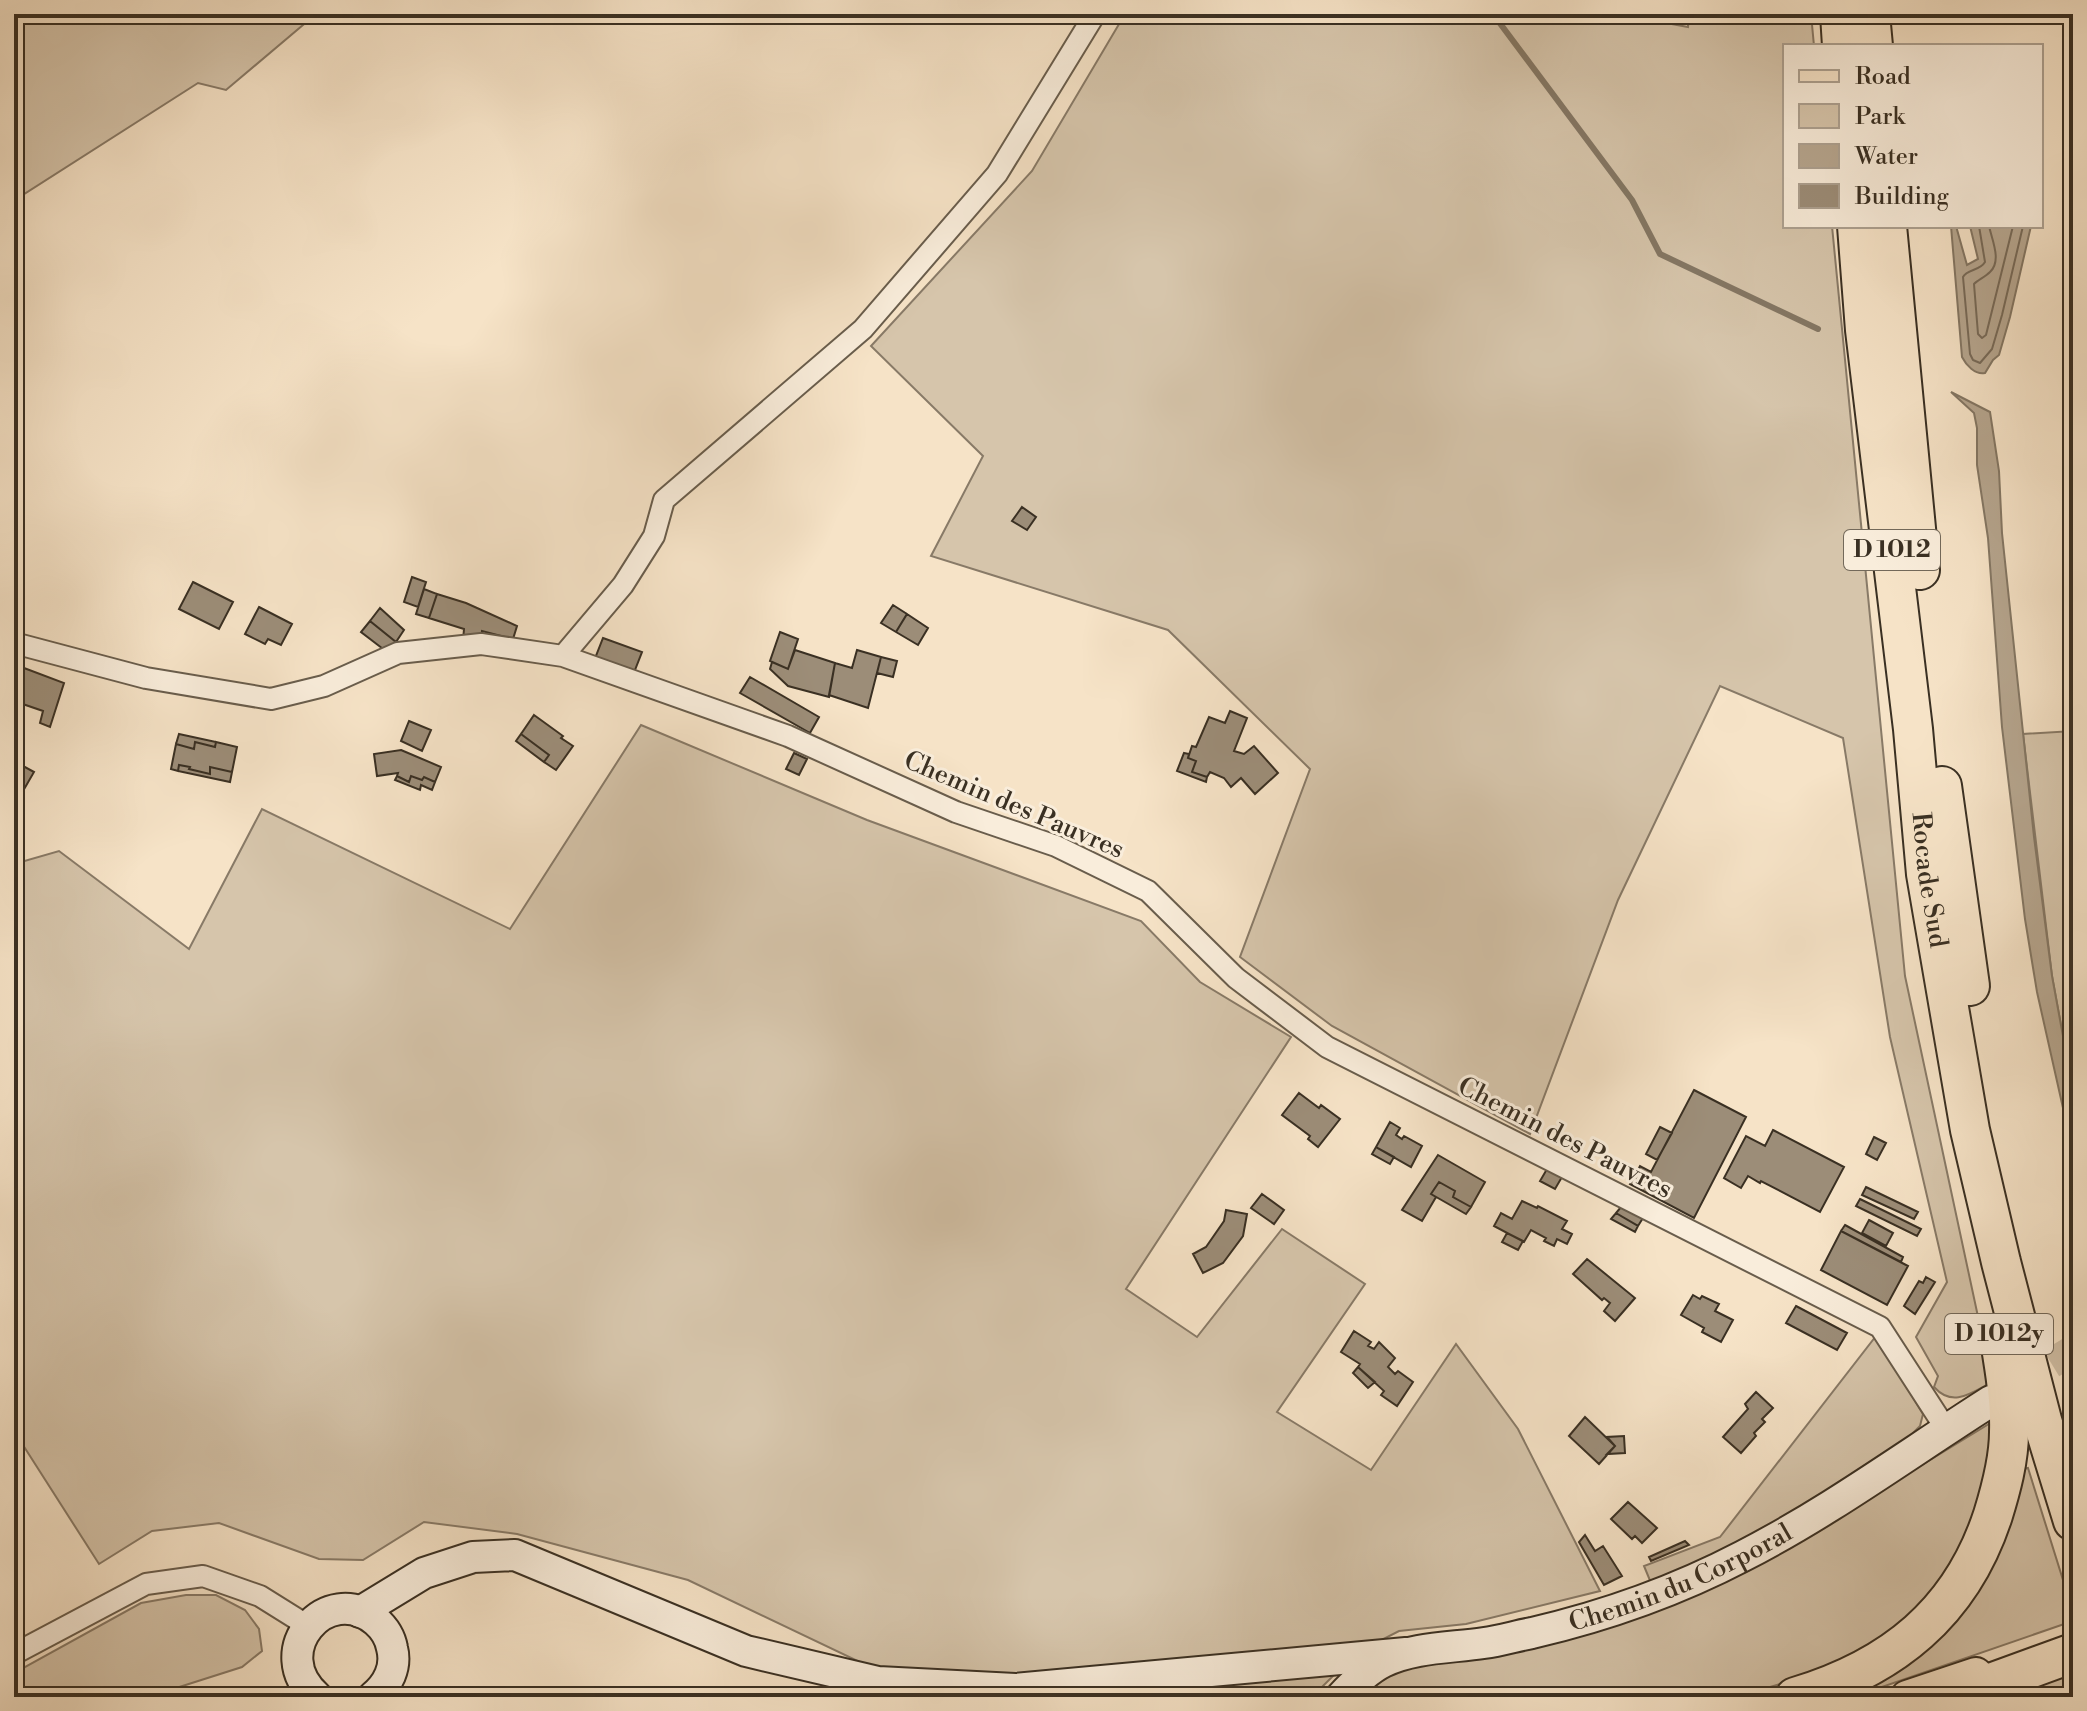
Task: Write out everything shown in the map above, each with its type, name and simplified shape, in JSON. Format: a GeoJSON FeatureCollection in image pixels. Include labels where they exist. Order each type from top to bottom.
{"type":"FeatureCollection","features":[{"type":"Feature","properties":{"kind":"highway"},"geometry":{"type":"LineString","coordinates":[[1840,14],[1842,44]]}},
{"type":"Feature","properties":{"kind":"highway"},"geometry":{"type":"LineString","coordinates":[[1870,14],[1873,44]]}},
{"type":"Feature","properties":{"kind":"highway","name":"Rocade Sud"},"geometry":{"type":"LineString","coordinates":[[1857,228],[1865,330],[1913,729],[1926,874],[1970,1130],[2042,1420],[2073,1521]]}},
{"type":"Feature","properties":{"kind":"highway","name":"Rocade Sud"},"geometry":{"type":"LineString","coordinates":[[1887,228],[1937,748],[1974,1011],[2014,1212],[2071,1435]]}},
{"type":"Feature","properties":{"kind":"highway","name":"D 1012y"},"geometry":{"type":"LineString","coordinates":[[1795,1697],[1851,1677],[1879,1662],[1933,1619],[1967,1574],[1986,1537],[2002,1488],[2009,1434],[2007,1385],[1967,1163],[1970,1130]]}},
{"type":"Feature","properties":{"kind":"highway"},"geometry":{"type":"LineString","coordinates":[[1952,1697],[2073,1653]]}},
{"type":"Feature","properties":{"kind":"main road"},"geometry":{"type":"LineString","coordinates":[[1907,1697],[2073,1638]]}},
{"type":"Feature","properties":{"kind":"street"},"geometry":{"type":"LineString","coordinates":[[563,656],[623,585],[654,536],[664,500],[863,329],[997,174],[1095,14]]}},
{"type":"Feature","properties":{"kind":"street","name":"Chemin des Pauvres"},"geometry":{"type":"LineString","coordinates":[[14,643],[146,678],[271,699],[324,686],[398,653],[481,644],[563,656],[788,736],[956,812],[1056,846],[1148,891],[1236,978],[1327,1047],[1880,1327],[1946,1429]]}},
{"type":"Feature","properties":{"kind":"street","name":"Chemin du Corporal"},"geometry":{"type":"LineString","coordinates":[[1343,1696],[1380,1663],[1406,1653],[1488,1642],[1561,1626],[1648,1600],[1744,1556],[1824,1509],[1991,1401]]}},
{"type":"Feature","properties":{"kind":"street"},"geometry":{"type":"LineString","coordinates":[[371,1619],[409,1582],[424,1573],[473,1557],[515,1555],[746,1651],[878,1682],[1015,1689],[1406,1653]]}},
{"type":"Feature","properties":{"kind":"street"},"geometry":{"type":"LineString","coordinates":[[14,1654],[146,1584],[203,1576],[260,1596],[308,1626]]}},
{"type":"Feature","properties":{"kind":"street"},"geometry":{"type":"LineString","coordinates":[[317,1697],[307,1687],[297,1664],[301,1638],[308,1626],[326,1613],[349,1609],[371,1619],[389,1638],[393,1652],[389,1679],[373,1697]]}},
{"type":"Feature","properties":{"kind":"green space"},"geometry":{"type":"Polygon","coordinates":[[[14,14],[316,14],[226,90],[198,83],[21,196],[14,192],[14,14]]]}},
{"type":"Feature","properties":{"kind":"green space"},"geometry":{"type":"Polygon","coordinates":[[[1125,14],[1618,14],[1688,27],[1689,14],[1811,14],[1814,44],[1783,44],[1783,228],[1832,228],[1905,976],[1992,1382],[1955,1398],[1941,1393],[1934,1387],[1938,1376],[1916,1337],[1947,1282],[1890,1037],[1843,738],[1720,686],[1618,900],[1530,1134],[1332,1026],[1240,957],[1310,769],[1168,630],[931,556],[983,456],[871,346],[1032,171],[1125,14]]]}},
{"type":"Feature","properties":{"kind":"green space"},"geometry":{"type":"Polygon","coordinates":[[[641,725],[867,820],[1141,921],[1200,982],[1291,1037],[1126,1289],[1197,1337],[1282,1229],[1365,1284],[1277,1412],[1371,1470],[1456,1344],[1518,1429],[1600,1591],[1466,1624],[1399,1631],[1356,1653],[1319,1690],[1306,1697],[933,1697],[688,1580],[517,1534],[424,1522],[363,1560],[319,1559],[219,1523],[152,1531],[99,1564],[14,1431],[14,864],[59,851],[189,949],[262,809],[510,929],[641,725]]]}},
{"type":"Feature","properties":{"kind":"green space"},"geometry":{"type":"Polygon","coordinates":[[[2073,731],[2073,1091],[2052,976],[2023,734],[2073,731]]]}},
{"type":"Feature","properties":{"kind":"green space"},"geometry":{"type":"Polygon","coordinates":[[[1876,1336],[1923,1414],[1920,1426],[1910,1436],[1784,1518],[1699,1564],[1651,1583],[1644,1566],[1720,1537],[1876,1336]]]}},
{"type":"Feature","properties":{"kind":"green space"},"geometry":{"type":"Polygon","coordinates":[[[1997,1419],[1996,1471],[1959,1555],[1917,1613],[1868,1651],[1807,1676],[1736,1697],[1362,1697],[1397,1668],[1519,1651],[1866,1499],[1997,1419]]]}},
{"type":"Feature","properties":{"kind":"green space"},"geometry":{"type":"Polygon","coordinates":[[[2028,1468],[2073,1612],[2073,1621],[1853,1697],[1822,1697],[1885,1669],[2018,1470],[2028,1468]]]}},
{"type":"Feature","properties":{"kind":"green space"},"geometry":{"type":"Polygon","coordinates":[[[186,1595],[216,1595],[245,1610],[259,1629],[262,1651],[242,1667],[148,1697],[14,1697],[14,1673],[141,1603],[186,1595]]]}},
{"type":"Feature","properties":{"kind":"green space"},"geometry":{"type":"Polygon","coordinates":[[[2073,1670],[2073,1697],[1998,1697],[2073,1670]]]}},
{"type":"Feature","properties":{"kind":"water"},"geometry":{"type":"Polygon","coordinates":[[[1951,228],[1957,228],[1967,265],[1978,259],[1970,228],[2031,228],[1999,355],[1985,373],[1971,369],[1962,357],[1951,228]]]}},
{"type":"Feature","properties":{"kind":"water"},"geometry":{"type":"Polygon","coordinates":[[[1951,392],[1990,412],[1999,471],[2002,533],[2034,837],[2052,976],[2073,1091],[2073,1162],[2025,919],[2002,727],[1988,538],[1977,465],[1977,428],[1974,413],[1951,392]]]}},
{"type":"Feature","properties":{"kind":"building"},"geometry":{"type":"Polygon","coordinates":[[[1022,507],[1036,517],[1027,530],[1012,521],[1022,507]]]}},
{"type":"Feature","properties":{"kind":"building"},"geometry":{"type":"Polygon","coordinates":[[[412,577],[426,582],[418,607],[404,602],[412,577]]]}},
{"type":"Feature","properties":{"kind":"building"},"geometry":{"type":"Polygon","coordinates":[[[193,582],[233,602],[219,629],[179,609],[193,582]]]}},
{"type":"Feature","properties":{"kind":"building"},"geometry":{"type":"Polygon","coordinates":[[[424,589],[437,594],[429,618],[416,614],[424,589]]]}},
{"type":"Feature","properties":{"kind":"building"},"geometry":{"type":"Polygon","coordinates":[[[437,594],[466,603],[517,626],[513,639],[482,631],[481,642],[463,641],[464,629],[429,618],[437,594]]]}},
{"type":"Feature","properties":{"kind":"building"},"geometry":{"type":"Polygon","coordinates":[[[893,605],[907,614],[896,632],[881,623],[893,605]]]}},
{"type":"Feature","properties":{"kind":"building"},"geometry":{"type":"Polygon","coordinates":[[[259,607],[292,624],[281,645],[268,639],[265,644],[245,634],[259,607]]]}},
{"type":"Feature","properties":{"kind":"building"},"geometry":{"type":"Polygon","coordinates":[[[380,608],[404,630],[396,642],[370,621],[380,608]]]}},
{"type":"Feature","properties":{"kind":"building"},"geometry":{"type":"Polygon","coordinates":[[[907,614],[928,628],[918,645],[896,632],[907,614]]]}},
{"type":"Feature","properties":{"kind":"building"},"geometry":{"type":"Polygon","coordinates":[[[370,621],[396,642],[387,652],[361,632],[370,621]]]}},
{"type":"Feature","properties":{"kind":"building"},"geometry":{"type":"Polygon","coordinates":[[[780,632],[798,639],[788,669],[770,661],[780,632]]]}},
{"type":"Feature","properties":{"kind":"building"},"geometry":{"type":"Polygon","coordinates":[[[603,638],[642,652],[633,675],[594,661],[603,638]]]}},
{"type":"Feature","properties":{"kind":"building"},"geometry":{"type":"Polygon","coordinates":[[[795,650],[835,663],[829,697],[788,686],[770,669],[772,662],[788,669],[795,650]]]}},
{"type":"Feature","properties":{"kind":"building"},"geometry":{"type":"Polygon","coordinates":[[[857,650],[881,657],[868,708],[829,695],[835,663],[852,668],[857,650]]]}},
{"type":"Feature","properties":{"kind":"building"},"geometry":{"type":"Polygon","coordinates":[[[881,657],[897,661],[893,677],[877,673],[881,657]]]}},
{"type":"Feature","properties":{"kind":"building"},"geometry":{"type":"Polygon","coordinates":[[[24,668],[64,683],[50,727],[40,723],[43,711],[14,701],[24,668]]]}},
{"type":"Feature","properties":{"kind":"building"},"geometry":{"type":"Polygon","coordinates":[[[750,677],[819,717],[810,733],[740,693],[750,677]]]}},
{"type":"Feature","properties":{"kind":"building"},"geometry":{"type":"Polygon","coordinates":[[[1230,711],[1247,718],[1234,751],[1244,754],[1254,746],[1278,773],[1255,794],[1241,778],[1231,787],[1224,778],[1210,772],[1207,777],[1192,772],[1196,761],[1188,758],[1209,717],[1225,723],[1230,711]]]}},
{"type":"Feature","properties":{"kind":"building"},"geometry":{"type":"Polygon","coordinates":[[[534,715],[573,746],[556,770],[544,762],[549,755],[521,734],[534,715]]]}},
{"type":"Feature","properties":{"kind":"building"},"geometry":{"type":"Polygon","coordinates":[[[409,721],[431,730],[422,751],[401,741],[409,721]]]}},
{"type":"Feature","properties":{"kind":"building"},"geometry":{"type":"Polygon","coordinates":[[[179,734],[216,742],[215,747],[195,742],[194,749],[176,744],[179,734]]]}},
{"type":"Feature","properties":{"kind":"building"},"geometry":{"type":"Polygon","coordinates":[[[521,734],[549,755],[544,762],[516,741],[521,734]]]}},
{"type":"Feature","properties":{"kind":"building"},"geometry":{"type":"Polygon","coordinates":[[[195,742],[215,747],[216,742],[237,747],[232,772],[210,767],[210,774],[179,765],[178,771],[171,769],[176,744],[194,749],[195,742]]]}},
{"type":"Feature","properties":{"kind":"building"},"geometry":{"type":"Polygon","coordinates":[[[401,750],[441,767],[435,782],[411,776],[409,782],[397,776],[398,773],[377,776],[374,754],[401,750]]]}},
{"type":"Feature","properties":{"kind":"building"},"geometry":{"type":"Polygon","coordinates":[[[794,753],[807,759],[799,775],[786,769],[794,753]]]}},
{"type":"Feature","properties":{"kind":"building"},"geometry":{"type":"Polygon","coordinates":[[[1184,753],[1196,761],[1192,772],[1207,777],[1206,782],[1177,771],[1184,753]]]}},
{"type":"Feature","properties":{"kind":"building"},"geometry":{"type":"Polygon","coordinates":[[[14,761],[34,772],[19,798],[14,796],[14,761]]]}},
{"type":"Feature","properties":{"kind":"building"},"geometry":{"type":"Polygon","coordinates":[[[179,765],[210,774],[210,767],[232,772],[230,782],[178,771],[179,765]]]}},
{"type":"Feature","properties":{"kind":"building"},"geometry":{"type":"Polygon","coordinates":[[[397,776],[409,782],[411,776],[435,782],[432,790],[421,785],[420,790],[395,780],[397,776]]]}},
{"type":"Feature","properties":{"kind":"building"},"geometry":{"type":"Polygon","coordinates":[[[1694,1090],[1746,1117],[1694,1218],[1630,1184],[1640,1166],[1651,1172],[1694,1090]]]}},
{"type":"Feature","properties":{"kind":"building"},"geometry":{"type":"Polygon","coordinates":[[[1299,1093],[1340,1119],[1318,1147],[1308,1139],[1310,1136],[1282,1115],[1299,1093]]]}},
{"type":"Feature","properties":{"kind":"building"},"geometry":{"type":"Polygon","coordinates":[[[1390,1122],[1400,1128],[1396,1135],[1422,1146],[1411,1167],[1376,1147],[1390,1122]]]}},
{"type":"Feature","properties":{"kind":"building"},"geometry":{"type":"Polygon","coordinates":[[[1660,1127],[1672,1133],[1657,1160],[1646,1154],[1660,1127]]]}},
{"type":"Feature","properties":{"kind":"building"},"geometry":{"type":"Polygon","coordinates":[[[1773,1130],[1844,1167],[1820,1212],[1748,1176],[1741,1188],[1724,1178],[1746,1136],[1765,1146],[1773,1130]]]}},
{"type":"Feature","properties":{"kind":"building"},"geometry":{"type":"Polygon","coordinates":[[[1874,1137],[1886,1143],[1877,1160],[1866,1154],[1874,1137]]]}},
{"type":"Feature","properties":{"kind":"building"},"geometry":{"type":"Polygon","coordinates":[[[1376,1147],[1394,1157],[1390,1164],[1372,1154],[1376,1147]]]}},
{"type":"Feature","properties":{"kind":"building"},"geometry":{"type":"Polygon","coordinates":[[[1438,1155],[1485,1182],[1471,1207],[1453,1197],[1455,1191],[1439,1182],[1431,1194],[1436,1197],[1422,1221],[1402,1210],[1438,1155]]]}},
{"type":"Feature","properties":{"kind":"building"},"geometry":{"type":"Polygon","coordinates":[[[1547,1169],[1562,1177],[1555,1189],[1540,1181],[1547,1169]]]}},
{"type":"Feature","properties":{"kind":"building"},"geometry":{"type":"Polygon","coordinates":[[[1439,1182],[1455,1191],[1453,1197],[1471,1207],[1466,1214],[1431,1194],[1439,1182]]]}},
{"type":"Feature","properties":{"kind":"building"},"geometry":{"type":"Polygon","coordinates":[[[1866,1187],[1918,1212],[1914,1219],[1862,1195],[1866,1187]]]}},
{"type":"Feature","properties":{"kind":"building"},"geometry":{"type":"Polygon","coordinates":[[[1262,1194],[1284,1210],[1274,1224],[1251,1208],[1262,1194]]]}},
{"type":"Feature","properties":{"kind":"building"},"geometry":{"type":"Polygon","coordinates":[[[1860,1199],[1921,1229],[1917,1236],[1856,1206],[1860,1199]]]}},
{"type":"Feature","properties":{"kind":"building"},"geometry":{"type":"Polygon","coordinates":[[[1522,1201],[1567,1221],[1562,1229],[1572,1234],[1567,1244],[1557,1239],[1554,1246],[1531,1230],[1524,1242],[1494,1226],[1501,1213],[1512,1219],[1522,1201]]]}},
{"type":"Feature","properties":{"kind":"building"},"geometry":{"type":"Polygon","coordinates":[[[1621,1207],[1643,1218],[1638,1226],[1616,1213],[1621,1207]]]}},
{"type":"Feature","properties":{"kind":"building"},"geometry":{"type":"Polygon","coordinates":[[[1226,1210],[1247,1214],[1243,1236],[1223,1263],[1203,1273],[1193,1254],[1206,1247],[1224,1221],[1226,1210]]]}},
{"type":"Feature","properties":{"kind":"building"},"geometry":{"type":"Polygon","coordinates":[[[1616,1213],[1638,1226],[1635,1232],[1611,1219],[1616,1213]]]}},
{"type":"Feature","properties":{"kind":"building"},"geometry":{"type":"Polygon","coordinates":[[[1869,1220],[1893,1233],[1886,1246],[1862,1233],[1869,1220]]]}},
{"type":"Feature","properties":{"kind":"building"},"geometry":{"type":"Polygon","coordinates":[[[1845,1225],[1903,1257],[1901,1262],[1841,1231],[1845,1225]]]}},
{"type":"Feature","properties":{"kind":"building"},"geometry":{"type":"Polygon","coordinates":[[[1841,1231],[1908,1266],[1887,1305],[1821,1270],[1841,1231]]]}},
{"type":"Feature","properties":{"kind":"building"},"geometry":{"type":"Polygon","coordinates":[[[1507,1233],[1523,1241],[1518,1250],[1502,1242],[1507,1233]]]}},
{"type":"Feature","properties":{"kind":"building"},"geometry":{"type":"Polygon","coordinates":[[[1587,1259],[1635,1298],[1615,1321],[1604,1311],[1610,1303],[1604,1298],[1602,1300],[1573,1274],[1587,1259]]]}},
{"type":"Feature","properties":{"kind":"building"},"geometry":{"type":"Polygon","coordinates":[[[1926,1277],[1935,1282],[1915,1314],[1904,1306],[1919,1281],[1923,1283],[1926,1277]]]}},
{"type":"Feature","properties":{"kind":"building"},"geometry":{"type":"Polygon","coordinates":[[[1693,1295],[1719,1304],[1715,1311],[1733,1320],[1721,1342],[1681,1315],[1693,1295]]]}},
{"type":"Feature","properties":{"kind":"building"},"geometry":{"type":"Polygon","coordinates":[[[1796,1306],[1847,1333],[1837,1350],[1786,1323],[1796,1306]]]}},
{"type":"Feature","properties":{"kind":"building"},"geometry":{"type":"Polygon","coordinates":[[[1354,1331],[1371,1342],[1368,1346],[1374,1349],[1379,1342],[1395,1358],[1388,1367],[1395,1374],[1398,1371],[1413,1382],[1397,1406],[1381,1395],[1384,1391],[1358,1367],[1360,1364],[1341,1352],[1354,1331]]]}},
{"type":"Feature","properties":{"kind":"building"},"geometry":{"type":"Polygon","coordinates":[[[1358,1367],[1375,1382],[1368,1388],[1353,1373],[1358,1367]]]}},
{"type":"Feature","properties":{"kind":"building"},"geometry":{"type":"Polygon","coordinates":[[[1756,1392],[1773,1408],[1762,1419],[1765,1422],[1741,1453],[1723,1437],[1748,1409],[1745,1404],[1756,1392]]]}},
{"type":"Feature","properties":{"kind":"building"},"geometry":{"type":"Polygon","coordinates":[[[1585,1417],[1615,1446],[1599,1464],[1569,1436],[1585,1417]]]}},
{"type":"Feature","properties":{"kind":"building"},"geometry":{"type":"Polygon","coordinates":[[[1624,1436],[1625,1453],[1607,1454],[1615,1446],[1607,1437],[1624,1436]]]}},
{"type":"Feature","properties":{"kind":"building"},"geometry":{"type":"Polygon","coordinates":[[[1628,1502],[1657,1528],[1642,1543],[1635,1536],[1632,1539],[1611,1519],[1628,1502]]]}},
{"type":"Feature","properties":{"kind":"building"},"geometry":{"type":"Polygon","coordinates":[[[1585,1535],[1595,1551],[1603,1546],[1622,1576],[1604,1585],[1579,1542],[1585,1535]]]}},
{"type":"Feature","properties":{"kind":"building"},"geometry":{"type":"Polygon","coordinates":[[[1685,1541],[1689,1545],[1651,1561],[1649,1557],[1685,1541]]]}},
{"type":"Feature","properties":{"kind":"waterway"},"geometry":{"type":"LineString","coordinates":[[1493,14],[1632,200],[1660,254],[1818,329]]}},
{"type":"Feature","properties":{"kind":"tunnel"},"geometry":{"type":"LineString","coordinates":[[2013,1387],[2073,1350]]}}]}
